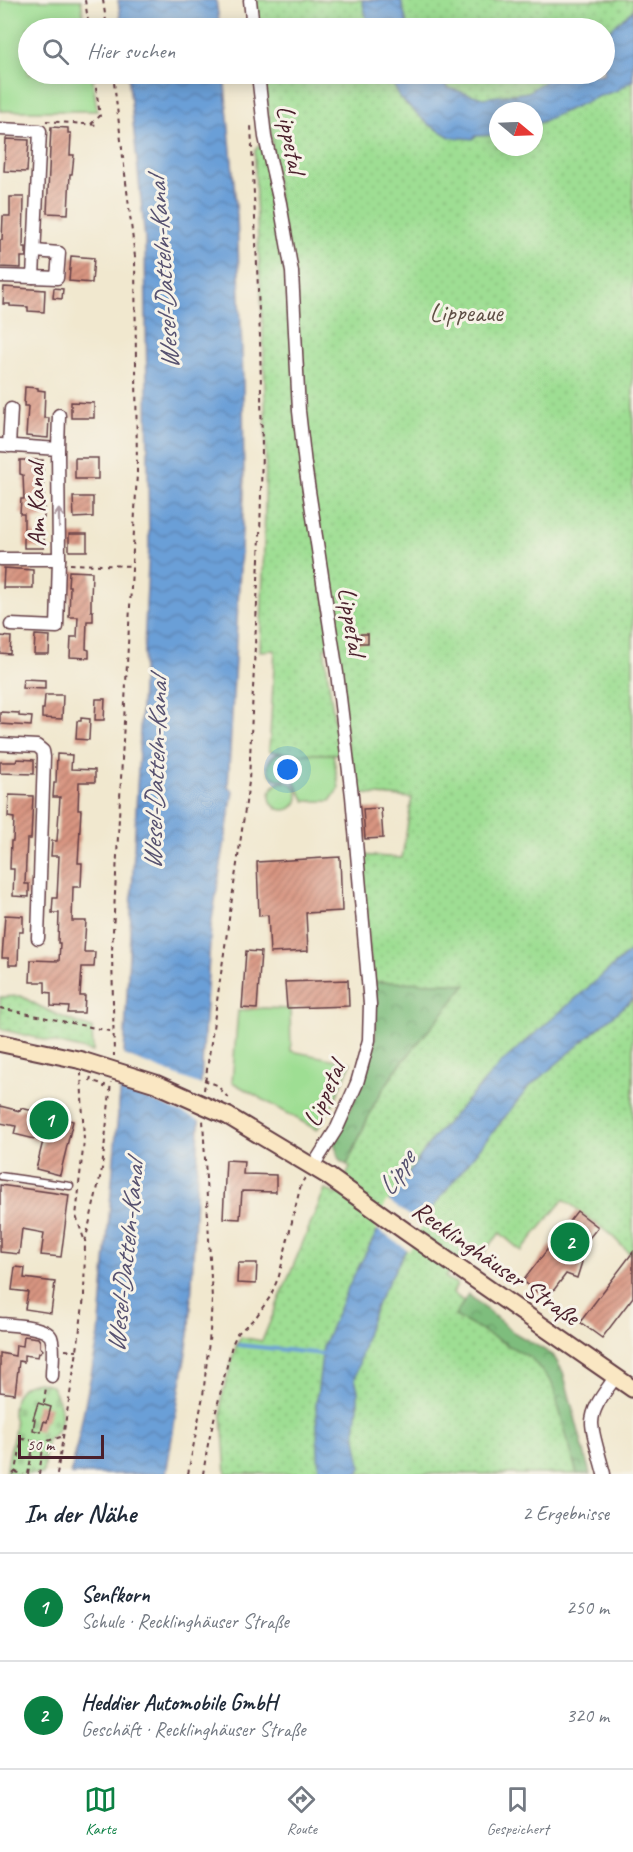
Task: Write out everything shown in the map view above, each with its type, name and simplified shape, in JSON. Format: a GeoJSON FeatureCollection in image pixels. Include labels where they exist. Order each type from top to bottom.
{"type":"FeatureCollection","features":[{"type":"Feature","properties":{"kind":"main road","name":"Recklinghäuser Straße"},"geometry":{"type":"LineString","coordinates":[[0,1043],[80,1060],[230,1109],[633,1389]]}},
{"type":"Feature","properties":{"kind":"street"},"geometry":{"type":"LineString","coordinates":[[250,0],[252,18]]}},
{"type":"Feature","properties":{"kind":"street","name":"Lippetal"},"geometry":{"type":"LineString","coordinates":[[259,84],[265,137],[292,272],[299,411],[305,465],[338,673],[352,796],[370,1004],[369,1040],[357,1083],[336,1128],[312,1166]]}},
{"type":"Feature","properties":{"kind":"street"},"geometry":{"type":"LineString","coordinates":[[0,129],[40,131],[33,277]]}},
{"type":"Feature","properties":{"kind":"street"},"geometry":{"type":"LineString","coordinates":[[0,276],[57,278],[59,253],[35,251]]}},
{"type":"Feature","properties":{"kind":"street","name":"Am Kanal"},"geometry":{"type":"LineString","coordinates":[[11,409],[3,449],[58,449]]}},
{"type":"Feature","properties":{"kind":"street","name":"Am Kanal"},"geometry":{"type":"LineString","coordinates":[[12,625],[57,627],[59,415]]}},
{"type":"Feature","properties":{"kind":"street","name":"Am Kanal"},"geometry":{"type":"LineString","coordinates":[[0,559],[59,562]]}},
{"type":"Feature","properties":{"kind":"street"},"geometry":{"type":"LineString","coordinates":[[0,744],[37,746],[43,751],[38,938]]}},
{"type":"Feature","properties":{"kind":"street"},"geometry":{"type":"LineString","coordinates":[[0,1324],[42,1330],[48,1334],[52,1348],[52,1377]]}},
{"type":"Feature","properties":{"kind":"street"},"geometry":{"type":"LineString","coordinates":[[604,1474],[592,1424],[599,1402],[616,1376]]}},
{"type":"Feature","properties":{"kind":"lane"},"geometry":{"type":"LineString","coordinates":[[0,1176],[70,1186]]}},
{"type":"Feature","properties":{"kind":"path"},"geometry":{"type":"LineString","coordinates":[[85,0],[88,18]]}},
{"type":"Feature","properties":{"kind":"path"},"geometry":{"type":"LineString","coordinates":[[103,0],[106,18]]}},
{"type":"Feature","properties":{"kind":"path"},"geometry":{"type":"LineString","coordinates":[[91,124],[100,116],[95,84]]}},
{"type":"Feature","properties":{"kind":"path"},"geometry":{"type":"LineString","coordinates":[[114,84],[135,257],[137,473],[112,951],[114,1057]]}},
{"type":"Feature","properties":{"kind":"path"},"geometry":{"type":"LineString","coordinates":[[40,131],[47,121],[97,124]]}},
{"type":"Feature","properties":{"kind":"path"},"geometry":{"type":"LineString","coordinates":[[204,1092],[249,782],[262,448],[260,337],[251,140]]}},
{"type":"Feature","properties":{"kind":"path"},"geometry":{"type":"LineString","coordinates":[[59,562],[133,566]]}},
{"type":"Feature","properties":{"kind":"path"},"geometry":{"type":"LineString","coordinates":[[0,1008],[114,1032]]}},
{"type":"Feature","properties":{"kind":"path"},"geometry":{"type":"LineString","coordinates":[[80,1060],[84,1141],[75,1216],[85,1242]]}},
{"type":"Feature","properties":{"kind":"path"},"geometry":{"type":"LineString","coordinates":[[57,1474],[84,1297],[85,1242],[102,1169],[112,1078]]}},
{"type":"Feature","properties":{"kind":"path"},"geometry":{"type":"LineString","coordinates":[[90,1080],[110,1089]]}},
{"type":"Feature","properties":{"kind":"path"},"geometry":{"type":"LineString","coordinates":[[204,1080],[217,1085],[230,1109]]}},
{"type":"Feature","properties":{"kind":"path"},"geometry":{"type":"LineString","coordinates":[[188,1474],[203,1396],[212,1299],[203,1115]]}},
{"type":"Feature","properties":{"kind":"path"},"geometry":{"type":"LineString","coordinates":[[203,1474],[232,1345],[237,1334],[256,1317],[270,1297],[279,1276],[301,1184],[312,1166]]}},
{"type":"Feature","properties":{"kind":"path"},"geometry":{"type":"LineString","coordinates":[[44,1403],[46,1387],[52,1377]]}},
{"type":"Feature","properties":{"kind":"path"},"geometry":{"type":"LineString","coordinates":[[34,1442],[26,1474],[14,1473],[22,1439],[44,1442],[64,1436]]}},
{"type":"Feature","properties":{"kind":"path"},"geometry":{"type":"LineString","coordinates":[[39,1474],[44,1442]]}},
{"type":"Feature","properties":{"kind":"green space"},"geometry":{"type":"Polygon","coordinates":[[[0,0],[81,0],[84,18],[18,18],[18,84],[93,84],[97,111],[0,111],[0,0]]]}},
{"type":"Feature","properties":{"kind":"green space","name":"Lippeaue"},"geometry":{"type":"Polygon","coordinates":[[[256,0],[633,0],[633,1251],[630,1254],[612,1236],[564,1199],[521,1251],[500,1233],[477,1261],[466,1254],[445,1277],[457,1284],[453,1293],[541,1361],[548,1372],[585,1474],[226,1474],[221,1400],[237,1343],[241,1337],[262,1341],[325,1189],[337,1195],[350,1168],[347,1165],[374,1104],[395,1071],[410,1053],[376,1018],[360,855],[402,858],[412,798],[354,793],[309,471],[265,84],[615,84],[615,18],[258,18],[256,0]]]}},
{"type":"Feature","properties":{"kind":"green space"},"geometry":{"type":"Polygon","coordinates":[[[258,146],[262,146],[282,228],[331,646],[324,648],[339,754],[296,754],[269,751],[275,650],[260,651],[266,433],[255,177],[255,151],[258,146]]]}},
{"type":"Feature","properties":{"kind":"green space"},"geometry":{"type":"Polygon","coordinates":[[[279,753],[288,755],[295,764],[296,754],[333,754],[339,788],[330,801],[305,801],[294,782],[295,771],[285,780],[270,774],[268,765],[273,756],[279,753]]]}},
{"type":"Feature","properties":{"kind":"green space"},"geometry":{"type":"Polygon","coordinates":[[[284,782],[294,786],[298,796],[294,806],[284,810],[274,806],[270,796],[274,786],[284,782]]]}},
{"type":"Feature","properties":{"kind":"green space"},"geometry":{"type":"Polygon","coordinates":[[[374,982],[466,985],[395,1071],[374,1104],[347,1165],[340,1161],[334,1142],[358,1092],[372,1052],[376,1031],[374,982]]]}},
{"type":"Feature","properties":{"kind":"green space"},"geometry":{"type":"Polygon","coordinates":[[[21,996],[38,1006],[92,1028],[93,1052],[0,1029],[0,997],[21,996]]]}},
{"type":"Feature","properties":{"kind":"green space"},"geometry":{"type":"Polygon","coordinates":[[[263,1008],[290,1009],[291,1051],[351,1063],[334,1102],[317,1130],[232,1082],[238,1011],[263,1008]]]}},
{"type":"Feature","properties":{"kind":"green space"},"geometry":{"type":"Polygon","coordinates":[[[468,1294],[513,1332],[553,1355],[563,1372],[590,1474],[577,1474],[552,1383],[531,1358],[455,1316],[468,1294]]]}},
{"type":"Feature","properties":{"kind":"green space"},"geometry":{"type":"Polygon","coordinates":[[[38,1382],[51,1385],[58,1399],[61,1414],[58,1428],[47,1440],[43,1474],[6,1474],[15,1426],[13,1414],[16,1396],[26,1385],[38,1382]]]}},
{"type":"Feature","properties":{"kind":"water"},"geometry":{"type":"Polygon","coordinates":[[[118,0],[216,0],[219,18],[121,18],[118,0]]]}},
{"type":"Feature","properties":{"kind":"water"},"geometry":{"type":"Polygon","coordinates":[[[362,0],[401,0],[406,18],[366,18],[362,0]]]}},
{"type":"Feature","properties":{"kind":"water"},"geometry":{"type":"Polygon","coordinates":[[[633,10],[633,80],[618,90],[543,121],[543,102],[489,102],[489,135],[475,136],[473,139],[450,137],[428,124],[400,98],[393,84],[444,84],[448,88],[483,98],[528,92],[540,84],[615,84],[615,25],[633,10]]]}},
{"type":"Feature","properties":{"kind":"water","name":"Wesel-Datteln-Kanal"},"geometry":{"type":"Polygon","coordinates":[[[129,84],[225,84],[237,216],[243,381],[244,494],[228,787],[233,791],[211,926],[201,1081],[190,1328],[166,1474],[71,1474],[99,1335],[124,1055],[149,545],[145,239],[129,84]]]}},
{"type":"Feature","properties":{"kind":"water"},"geometry":{"type":"Polygon","coordinates":[[[633,949],[633,999],[528,1088],[421,1222],[377,1303],[355,1379],[358,1390],[358,1407],[355,1432],[361,1467],[358,1474],[319,1474],[316,1405],[323,1346],[390,1200],[433,1138],[502,1062],[633,949]]]}},
{"type":"Feature","properties":{"kind":"pier"},"geometry":{"type":"Polygon","coordinates":[[[121,1054],[204,1086],[202,1121],[118,1087],[121,1054]]]}},
{"type":"Feature","properties":{"kind":"pier"},"geometry":{"type":"Polygon","coordinates":[[[387,1200],[423,1225],[409,1251],[375,1228],[387,1200]]]}},
{"type":"Feature","properties":{"kind":"building"},"geometry":{"type":"Polygon","coordinates":[[[51,127],[68,128],[68,133],[71,133],[70,155],[74,155],[72,174],[70,174],[68,214],[47,213],[51,127]]]}},
{"type":"Feature","properties":{"kind":"building"},"geometry":{"type":"Polygon","coordinates":[[[6,139],[29,140],[27,172],[4,171],[6,139]]]}},
{"type":"Feature","properties":{"kind":"building"},"geometry":{"type":"Polygon","coordinates":[[[10,197],[24,197],[23,247],[26,247],[26,257],[21,257],[21,268],[0,267],[3,216],[10,216],[10,197]]]}},
{"type":"Feature","properties":{"kind":"building"},"geometry":{"type":"Polygon","coordinates":[[[71,256],[94,258],[92,283],[69,281],[71,256]]]}},
{"type":"Feature","properties":{"kind":"building"},"geometry":{"type":"Polygon","coordinates":[[[4,287],[45,290],[44,312],[28,311],[28,307],[3,304],[4,287]]]}},
{"type":"Feature","properties":{"kind":"building"},"geometry":{"type":"Polygon","coordinates":[[[54,288],[63,289],[62,299],[53,298],[54,288]]]}},
{"type":"Feature","properties":{"kind":"building"},"geometry":{"type":"Polygon","coordinates":[[[25,387],[45,391],[44,418],[49,418],[48,438],[26,436],[28,406],[24,406],[25,387]]]}},
{"type":"Feature","properties":{"kind":"building"},"geometry":{"type":"Polygon","coordinates":[[[71,402],[94,403],[94,418],[71,418],[71,402]]]}},
{"type":"Feature","properties":{"kind":"building"},"geometry":{"type":"Polygon","coordinates":[[[75,458],[98,458],[98,479],[75,479],[75,458]]]}},
{"type":"Feature","properties":{"kind":"building"},"geometry":{"type":"Polygon","coordinates":[[[20,460],[43,460],[44,518],[34,519],[34,535],[44,535],[44,548],[24,548],[24,514],[20,514],[21,499],[24,499],[20,460]]]}},
{"type":"Feature","properties":{"kind":"building"},"geometry":{"type":"Polygon","coordinates":[[[73,497],[93,497],[93,517],[74,518],[73,497]]]}},
{"type":"Feature","properties":{"kind":"building"},"geometry":{"type":"Polygon","coordinates":[[[69,534],[87,534],[87,551],[69,551],[69,534]]]}},
{"type":"Feature","properties":{"kind":"building"},"geometry":{"type":"Polygon","coordinates":[[[4,568],[33,570],[33,588],[3,588],[4,568]]]}},
{"type":"Feature","properties":{"kind":"building"},"geometry":{"type":"Polygon","coordinates":[[[69,571],[92,572],[93,621],[87,621],[86,649],[89,650],[89,658],[70,657],[71,637],[77,637],[78,617],[69,617],[69,571]]]}},
{"type":"Feature","properties":{"kind":"building"},"geometry":{"type":"Polygon","coordinates":[[[353,634],[368,634],[368,643],[353,643],[353,634]]]}},
{"type":"Feature","properties":{"kind":"building"},"geometry":{"type":"Polygon","coordinates":[[[35,635],[50,636],[49,654],[34,654],[35,635]]]}},
{"type":"Feature","properties":{"kind":"building"},"geometry":{"type":"Polygon","coordinates":[[[0,636],[11,637],[10,654],[0,653],[0,636]]]}},
{"type":"Feature","properties":{"kind":"building"},"geometry":{"type":"Polygon","coordinates":[[[23,679],[45,680],[45,689],[22,688],[23,679]]]}},
{"type":"Feature","properties":{"kind":"building"},"geometry":{"type":"Polygon","coordinates":[[[45,695],[63,695],[62,719],[42,718],[45,695]]]}},
{"type":"Feature","properties":{"kind":"building"},"geometry":{"type":"Polygon","coordinates":[[[96,699],[105,699],[104,720],[95,720],[96,699]]]}},
{"type":"Feature","properties":{"kind":"building"},"geometry":{"type":"Polygon","coordinates":[[[0,712],[19,713],[19,716],[32,717],[31,726],[0,724],[0,712]]]}},
{"type":"Feature","properties":{"kind":"building"},"geometry":{"type":"Polygon","coordinates":[[[81,718],[90,719],[89,740],[76,739],[77,721],[81,721],[81,718]]]}},
{"type":"Feature","properties":{"kind":"building"},"geometry":{"type":"Polygon","coordinates":[[[57,754],[72,755],[71,769],[95,770],[95,782],[79,782],[78,810],[81,810],[78,863],[82,863],[81,887],[73,887],[72,921],[86,921],[84,952],[95,952],[94,967],[82,967],[80,996],[85,996],[84,1013],[68,1013],[69,1007],[51,1006],[51,993],[45,992],[45,982],[30,982],[31,960],[59,961],[59,913],[52,913],[53,898],[57,898],[59,856],[51,856],[52,841],[57,841],[60,797],[53,797],[57,754]]]}},
{"type":"Feature","properties":{"kind":"building"},"geometry":{"type":"Polygon","coordinates":[[[17,759],[34,760],[34,774],[0,773],[0,762],[16,762],[17,759]]]}},
{"type":"Feature","properties":{"kind":"building"},"geometry":{"type":"Polygon","coordinates":[[[9,795],[33,796],[31,839],[27,839],[25,884],[29,884],[29,897],[13,896],[14,869],[10,869],[14,818],[8,817],[9,795]]]}},
{"type":"Feature","properties":{"kind":"building"},"geometry":{"type":"Polygon","coordinates":[[[381,808],[383,838],[365,839],[363,809],[381,808]]]}},
{"type":"Feature","properties":{"kind":"building"},"geometry":{"type":"Polygon","coordinates":[[[340,857],[342,911],[306,913],[308,951],[270,953],[268,915],[259,916],[257,862],[340,857]]]}},
{"type":"Feature","properties":{"kind":"building"},"geometry":{"type":"Polygon","coordinates":[[[5,915],[23,916],[23,932],[19,932],[18,965],[9,965],[9,958],[2,958],[5,915]]]}},
{"type":"Feature","properties":{"kind":"building"},"geometry":{"type":"Polygon","coordinates":[[[246,951],[261,952],[257,1009],[242,1008],[246,951]]]}},
{"type":"Feature","properties":{"kind":"building"},"geometry":{"type":"Polygon","coordinates":[[[348,980],[349,1006],[287,1008],[285,982],[348,980]]]}},
{"type":"Feature","properties":{"kind":"building"},"geometry":{"type":"Polygon","coordinates":[[[0,1106],[20,1111],[21,1108],[73,1121],[60,1175],[36,1169],[43,1141],[14,1134],[16,1126],[0,1123],[0,1106]]]}},
{"type":"Feature","properties":{"kind":"building"},"geometry":{"type":"Polygon","coordinates":[[[226,1160],[244,1161],[243,1174],[276,1175],[276,1192],[242,1191],[240,1219],[223,1218],[226,1160]]]}},
{"type":"Feature","properties":{"kind":"building"},"geometry":{"type":"Polygon","coordinates":[[[0,1185],[69,1195],[61,1257],[41,1255],[44,1233],[22,1229],[19,1254],[0,1252],[0,1185]]]}},
{"type":"Feature","properties":{"kind":"building"},"geometry":{"type":"Polygon","coordinates":[[[577,1211],[598,1227],[575,1256],[582,1262],[577,1278],[566,1274],[547,1299],[523,1281],[577,1211]]]}},
{"type":"Feature","properties":{"kind":"building"},"geometry":{"type":"Polygon","coordinates":[[[633,1252],[633,1297],[602,1338],[580,1322],[633,1252]]]}},
{"type":"Feature","properties":{"kind":"building"},"geometry":{"type":"Polygon","coordinates":[[[238,1263],[257,1263],[256,1284],[237,1283],[238,1263]]]}},
{"type":"Feature","properties":{"kind":"building"},"geometry":{"type":"Polygon","coordinates":[[[15,1267],[25,1268],[24,1278],[55,1282],[51,1313],[25,1309],[28,1292],[12,1290],[15,1267]]]}},
{"type":"Feature","properties":{"kind":"building"},"geometry":{"type":"Polygon","coordinates":[[[24,1336],[38,1338],[43,1350],[38,1357],[24,1355],[24,1362],[19,1361],[15,1394],[0,1392],[0,1353],[15,1356],[16,1345],[23,1346],[24,1336]]]}},
{"type":"Feature","properties":{"kind":"building"},"geometry":{"type":"Polygon","coordinates":[[[38,1403],[51,1407],[47,1422],[44,1421],[41,1432],[33,1430],[35,1419],[33,1419],[38,1403]]]}},
{"type":"Feature","properties":{"kind":"waterway"},"geometry":{"type":"LineString","coordinates":[[239,1345],[324,1354]]}},
{"type":"Feature","properties":{"kind":"place","name":"Senfkorn"},"geometry":{"type":"Point","coordinates":[49,1120]}},
{"type":"Feature","properties":{"kind":"place","name":"Heddier Automobile GmbH"},"geometry":{"type":"Point","coordinates":[570,1242]}},
{"type":"Feature","properties":{"kind":"water label","name":"Lippe"},"geometry":{"type":"Point","coordinates":[396,1173]}}]}
